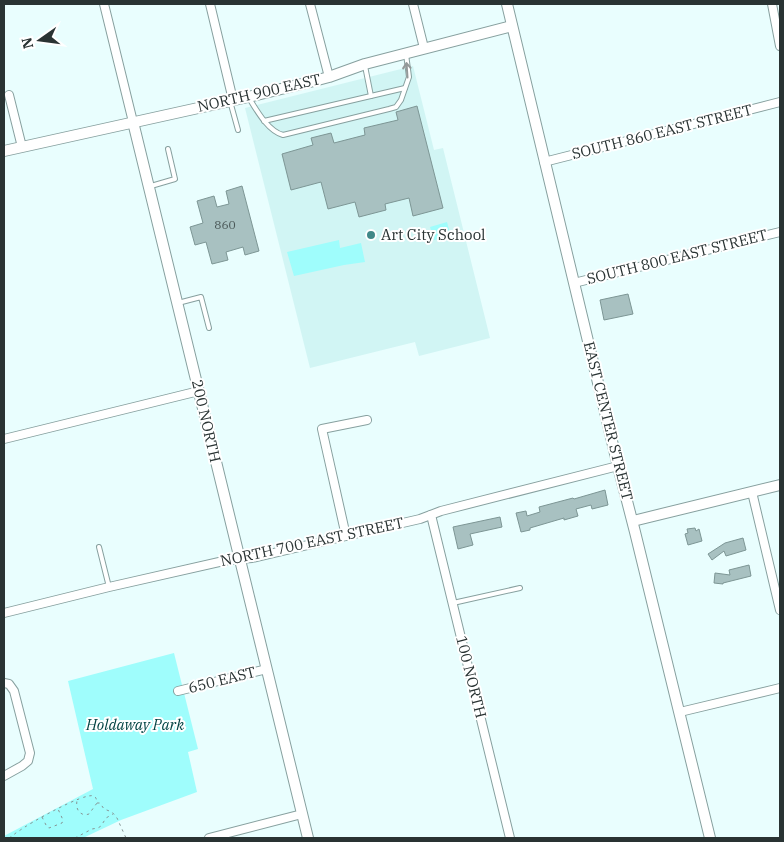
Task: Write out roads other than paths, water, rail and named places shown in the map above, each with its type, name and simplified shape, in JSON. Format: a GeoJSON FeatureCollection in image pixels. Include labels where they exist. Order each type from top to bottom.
{"type":"FeatureCollection","features":[{"type":"Feature","properties":{"kind":"street","name":"200 NORTH"},"geometry":{"type":"LineString","coordinates":[[104,4],[308,838]]}},
{"type":"Feature","properties":{"kind":"street"},"geometry":{"type":"LineString","coordinates":[[210,4],[231,100]]}},
{"type":"Feature","properties":{"kind":"street"},"geometry":{"type":"LineString","coordinates":[[310,4],[329,77]]}},
{"type":"Feature","properties":{"kind":"street"},"geometry":{"type":"LineString","coordinates":[[413,4],[424,48]]}},
{"type":"Feature","properties":{"kind":"street","name":"EAST CENTER STREET"},"geometry":{"type":"LineString","coordinates":[[507,4],[710,838]]}},
{"type":"Feature","properties":{"kind":"street"},"geometry":{"type":"LineString","coordinates":[[772,4],[780,46]]}},
{"type":"Feature","properties":{"kind":"street","name":"NORTH 900 EAST"},"geometry":{"type":"LineString","coordinates":[[4,151],[329,77],[364,64],[512,26]]}},
{"type":"Feature","properties":{"kind":"street"},"geometry":{"type":"LineString","coordinates":[[9,95],[22,147]]}},
{"type":"Feature","properties":{"kind":"street","name":"SOUTH 860 EAST STREET"},"geometry":{"type":"LineString","coordinates":[[544,162],[780,102]]}},
{"type":"Feature","properties":{"kind":"street","name":"SOUTH 800 EAST STREET"},"geometry":{"type":"LineString","coordinates":[[574,283],[780,232]]}},
{"type":"Feature","properties":{"kind":"street"},"geometry":{"type":"LineString","coordinates":[[4,439],[199,391]]}},
{"type":"Feature","properties":{"kind":"street"},"geometry":{"type":"LineString","coordinates":[[346,536],[322,429],[367,420]]}},
{"type":"Feature","properties":{"kind":"street","name":"NORTH 700 EAST STREET"},"geometry":{"type":"LineString","coordinates":[[4,613],[228,560],[252,558],[346,536],[618,466]]}},
{"type":"Feature","properties":{"kind":"street"},"geometry":{"type":"LineString","coordinates":[[633,522],[780,485]]}},
{"type":"Feature","properties":{"kind":"street"},"geometry":{"type":"LineString","coordinates":[[752,492],[780,610]]}},
{"type":"Feature","properties":{"kind":"street","name":"100 NORTH"},"geometry":{"type":"LineString","coordinates":[[430,515],[510,838]]}},
{"type":"Feature","properties":{"kind":"street","name":"650 EAST"},"geometry":{"type":"LineString","coordinates":[[178,691],[267,669]]}},
{"type":"Feature","properties":{"kind":"street"},"geometry":{"type":"LineString","coordinates":[[4,683],[9,684],[14,691],[30,753],[28,761],[4,776]]}},
{"type":"Feature","properties":{"kind":"street"},"geometry":{"type":"LineString","coordinates":[[680,712],[780,688]]}},
{"type":"Feature","properties":{"kind":"street"},"geometry":{"type":"LineString","coordinates":[[209,838],[302,814]]}},
{"type":"Feature","properties":{"kind":"lane"},"geometry":{"type":"LineString","coordinates":[[248,96],[274,131],[287,135],[393,108],[401,100],[408,77],[406,53]]}},
{"type":"Feature","properties":{"kind":"lane"},"geometry":{"type":"LineString","coordinates":[[364,64],[371,96]]}},
{"type":"Feature","properties":{"kind":"lane"},"geometry":{"type":"LineString","coordinates":[[264,120],[405,88]]}},
{"type":"Feature","properties":{"kind":"lane"},"geometry":{"type":"LineString","coordinates":[[231,100],[238,130]]}},
{"type":"Feature","properties":{"kind":"lane"},"geometry":{"type":"LineString","coordinates":[[149,186],[175,179],[168,149]]}},
{"type":"Feature","properties":{"kind":"lane"},"geometry":{"type":"LineString","coordinates":[[178,303],[201,297],[209,328]]}},
{"type":"Feature","properties":{"kind":"lane"},"geometry":{"type":"LineString","coordinates":[[99,547],[109,587]]}},
{"type":"Feature","properties":{"kind":"lane"},"geometry":{"type":"LineString","coordinates":[[453,603],[520,588]]}},
{"type":"Feature","properties":{"kind":"place","name":"Art City School"},"geometry":{"type":"Point","coordinates":[371,235]}},
{"type":"Feature","properties":{"kind":"park label","name":"Holdaway Park"},"geometry":{"type":"Point","coordinates":[135,725]}}]}
